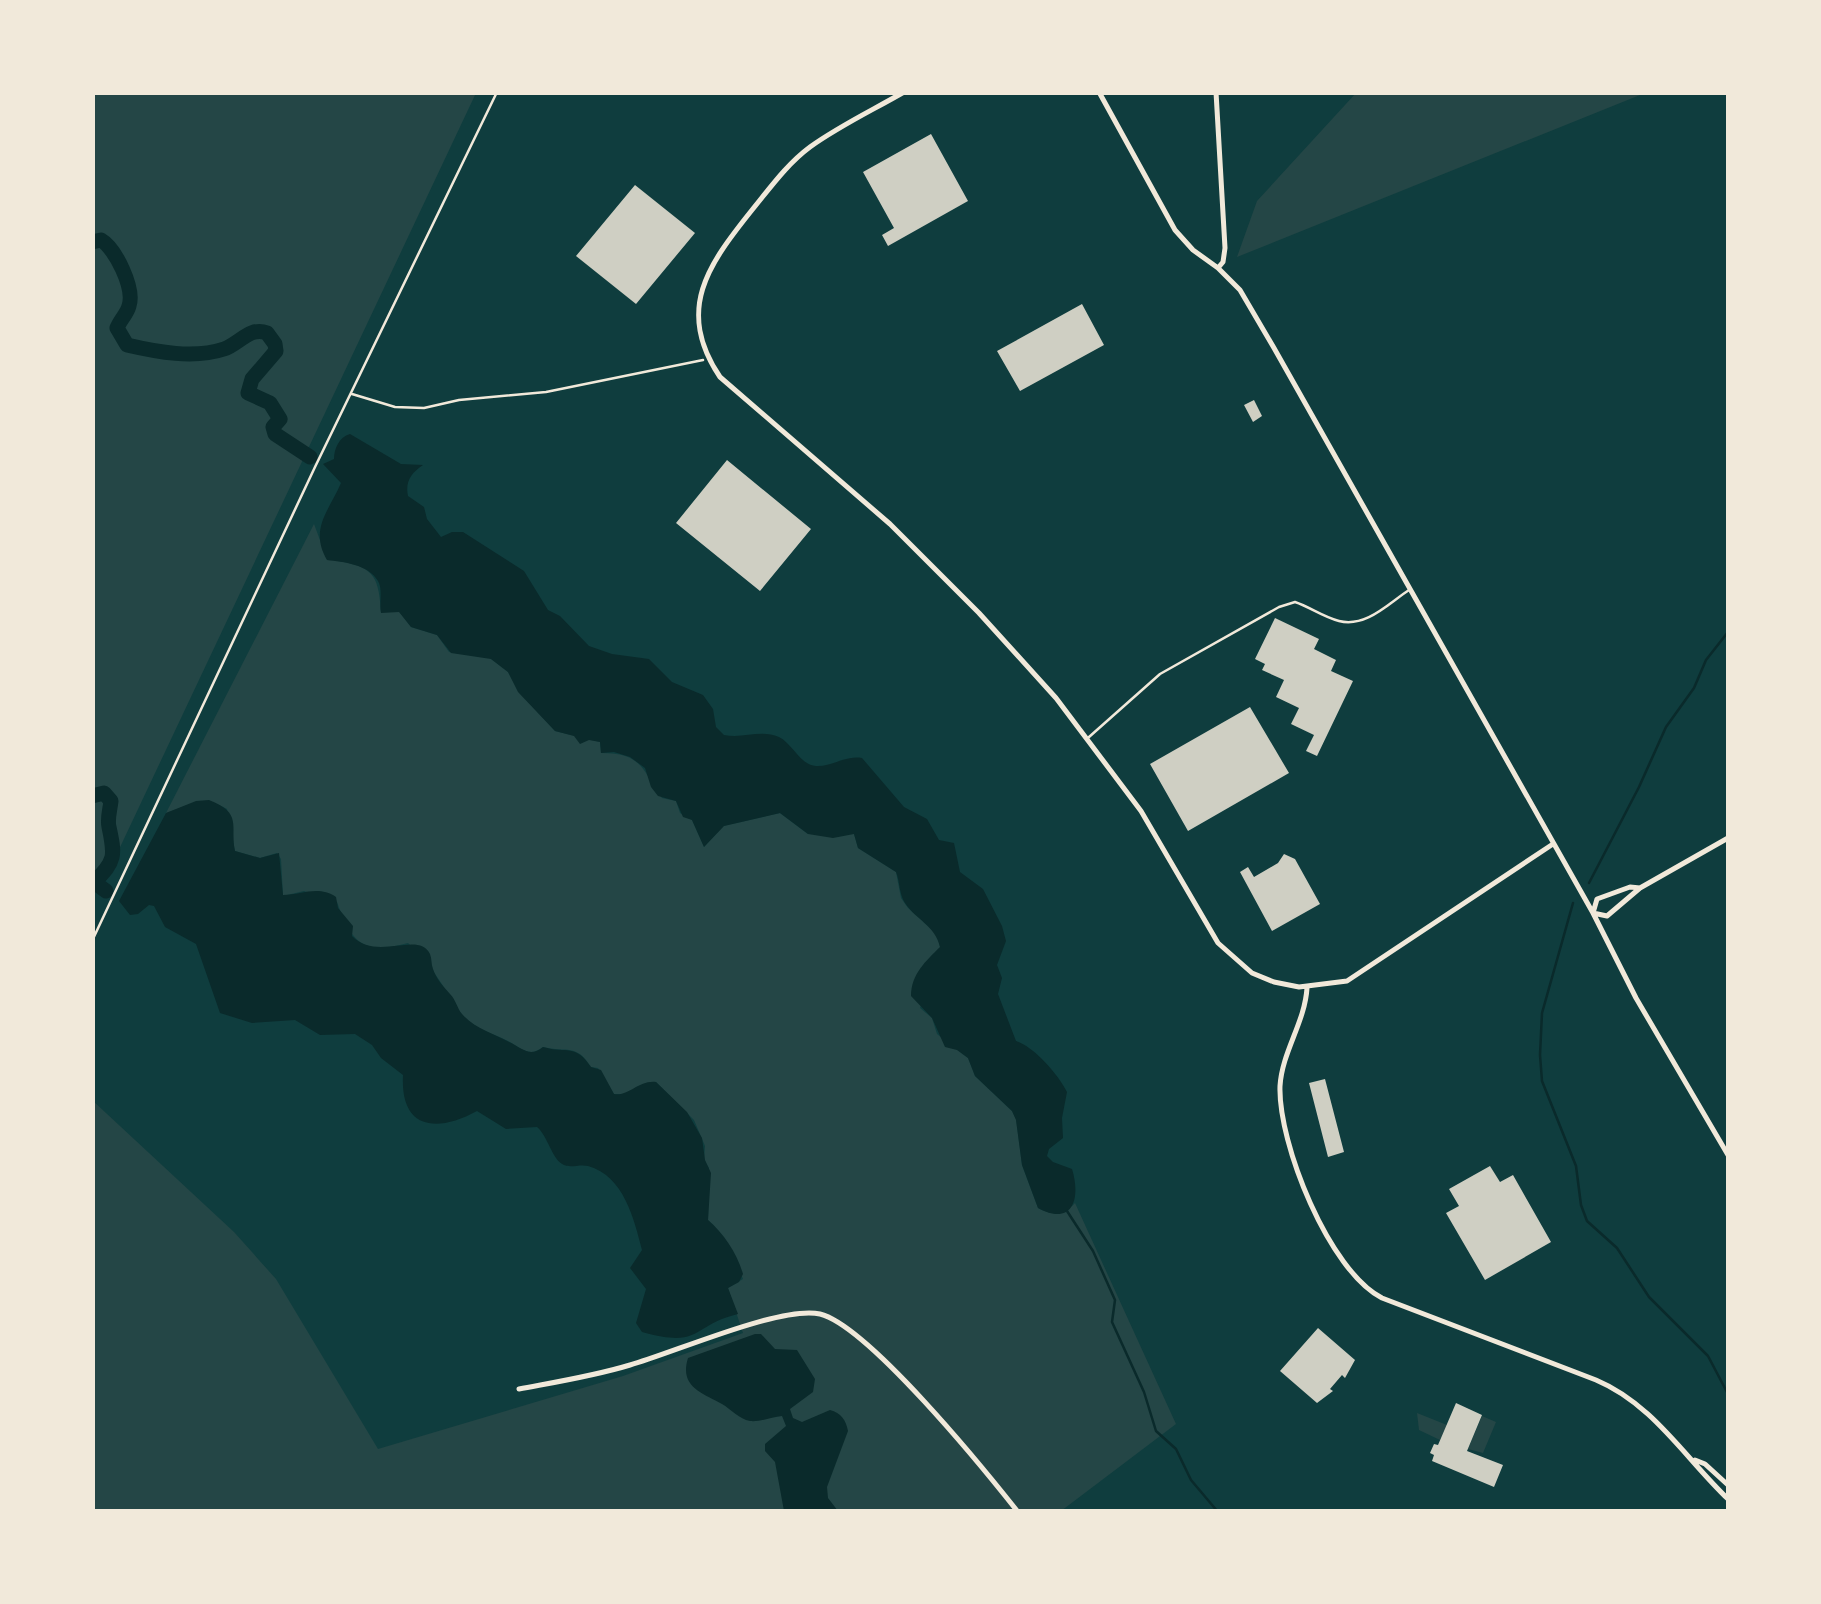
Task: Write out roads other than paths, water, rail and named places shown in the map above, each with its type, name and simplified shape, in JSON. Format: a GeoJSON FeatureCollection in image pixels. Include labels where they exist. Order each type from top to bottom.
{"type":"FeatureCollection","features":[{"type":"Feature","properties":{"kind":"street"},"geometry":{"type":"LineString","coordinates":[[904,92],[804,152],[712,264],[700,296],[698,321],[709,358],[724,381],[842,479],[919,551],[1005,642],[1088,738],[1159,838],[1226,953],[1246,969],[1268,980],[1306,988],[1338,984],[1367,970],[1552,844]]}},
{"type":"Feature","properties":{"kind":"street"},"geometry":{"type":"LineString","coordinates":[[1100,92],[1176,230],[1190,247],[1234,283],[1247,302],[1593,913],[1636,998],[1728,1155]]}},
{"type":"Feature","properties":{"kind":"street"},"geometry":{"type":"LineString","coordinates":[[1216,92],[1226,248],[1224,262],[1218,268]]}},
{"type":"Feature","properties":{"kind":"street"},"geometry":{"type":"LineString","coordinates":[[1593,913],[1606,916],[1640,888],[1728,838]]}},
{"type":"Feature","properties":{"kind":"street"},"geometry":{"type":"LineString","coordinates":[[1593,913],[1598,899],[1630,887],[1640,888]]}},
{"type":"Feature","properties":{"kind":"street"},"geometry":{"type":"LineString","coordinates":[[1306,988],[1282,1075],[1281,1104],[1306,1193],[1345,1267],[1366,1289],[1382,1298],[1616,1389],[1643,1409],[1728,1498]]}},
{"type":"Feature","properties":{"kind":"street"},"geometry":{"type":"LineString","coordinates":[[519,1389],[632,1365],[777,1318],[820,1314],[845,1326],[873,1351],[942,1423],[1018,1512]]}},
{"type":"Feature","properties":{"kind":"street"},"geometry":{"type":"LineString","coordinates":[[1692,1458],[1728,1485]]}},
{"type":"Feature","properties":{"kind":"lane"},"geometry":{"type":"LineString","coordinates":[[1088,738],[1165,670],[1279,607],[1299,603],[1336,620],[1356,621],[1368,618],[1409,590]]}},
{"type":"Feature","properties":{"kind":"waterway"},"geometry":{"type":"LineString","coordinates":[[92,242],[101,240],[106,244],[126,279],[129,306],[117,328],[127,345],[200,354],[224,349],[255,332],[267,333],[276,351],[252,379],[248,393],[270,403],[280,419],[273,427],[275,434],[310,457]]}},
{"type":"Feature","properties":{"kind":"waterway"},"geometry":{"type":"LineString","coordinates":[[1589,883],[1666,727],[1694,688],[1706,660],[1728,632]]}},
{"type":"Feature","properties":{"kind":"waterway"},"geometry":{"type":"LineString","coordinates":[[92,796],[104,793],[111,801],[108,821],[112,857],[94,882],[106,891]]}},
{"type":"Feature","properties":{"kind":"waterway"},"geometry":{"type":"LineString","coordinates":[[1573,903],[1542,1013],[1540,1055],[1542,1081],[1576,1166],[1581,1205],[1587,1221],[1617,1248],[1649,1297],[1708,1356],[1728,1394]]}},
{"type":"Feature","properties":{"kind":"waterway"},"geometry":{"type":"LineString","coordinates":[[1067,1211],[1093,1251],[1115,1300],[1112,1322],[1144,1392],[1156,1431],[1176,1449],[1191,1480],[1218,1512]]}}]}
